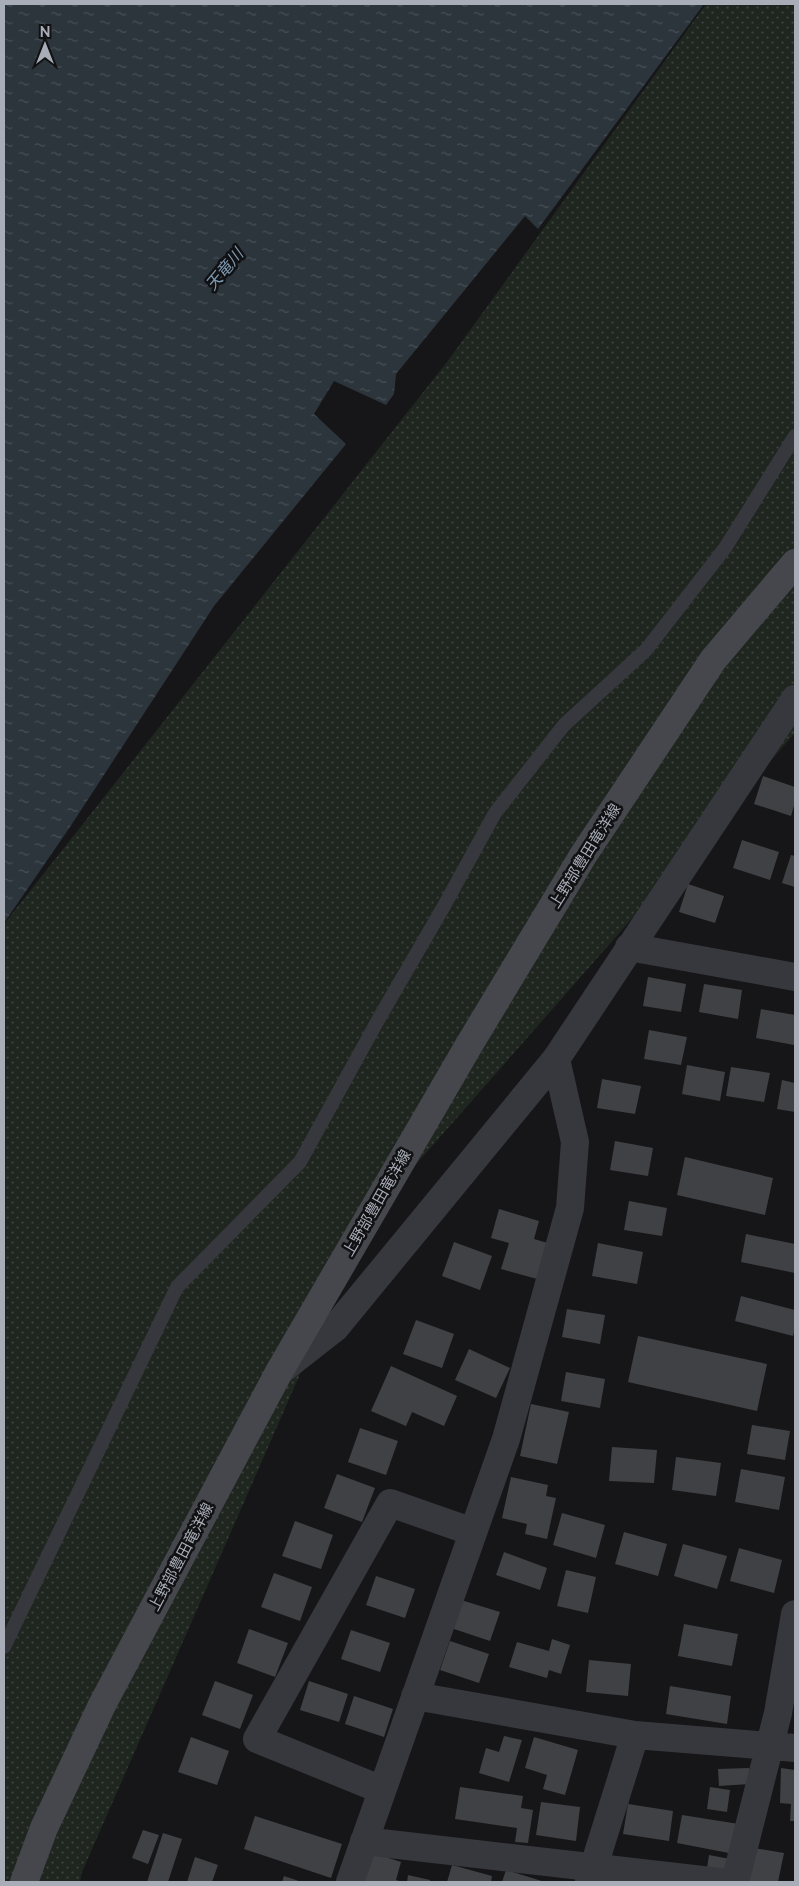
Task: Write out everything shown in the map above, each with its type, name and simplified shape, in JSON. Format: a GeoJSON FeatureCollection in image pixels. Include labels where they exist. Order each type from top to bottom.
{"type":"FeatureCollection","features":[{"type":"Feature","properties":{"kind":"main road","name":"上野部豊田竜洋線"},"geometry":{"type":"LineString","coordinates":[[24,1882],[44,1828],[102,1706],[279,1372],[468,1046],[584,854],[713,660],[795,563]]}},
{"type":"Feature","properties":{"kind":"street"},"geometry":{"type":"LineString","coordinates":[[279,1372],[335,1328],[556,1059],[795,699]]}},
{"type":"Feature","properties":{"kind":"street"},"geometry":{"type":"LineString","coordinates":[[629,947],[795,977]]}},
{"type":"Feature","properties":{"kind":"street"},"geometry":{"type":"LineString","coordinates":[[350,1882],[506,1440],[570,1208],[575,1142],[556,1059]]}},
{"type":"Feature","properties":{"kind":"street"},"geometry":{"type":"LineString","coordinates":[[382,1790],[257,1740],[390,1503],[473,1532]]}},
{"type":"Feature","properties":{"kind":"street"},"geometry":{"type":"LineString","coordinates":[[735,1882],[768,1746],[778,1714],[795,1614]]}},
{"type":"Feature","properties":{"kind":"street"},"geometry":{"type":"LineString","coordinates":[[415,1696],[636,1735],[795,1748]]}},
{"type":"Feature","properties":{"kind":"street"},"geometry":{"type":"LineString","coordinates":[[591,1875],[636,1735]]}},
{"type":"Feature","properties":{"kind":"street"},"geometry":{"type":"LineString","coordinates":[[364,1840],[591,1875],[720,1882]]}},
{"type":"Feature","properties":{"kind":"lane"},"geometry":{"type":"LineString","coordinates":[[4,1647],[177,1287],[300,1162],[495,813],[564,725],[646,650],[725,548],[795,436]]}},
{"type":"Feature","properties":{"kind":"shaded area"},"geometry":{"type":"Polygon","coordinates":[[[706,4],[795,4],[795,733],[368,1219],[82,1872],[80,1882],[4,1882],[4,924],[447,362],[706,4]]]}},
{"type":"Feature","properties":{"kind":"water","name":"天竜川"},"geometry":{"type":"Polygon","coordinates":[[[4,4],[704,4],[538,229],[525,216],[396,374],[394,394],[386,405],[334,381],[314,414],[346,444],[214,606],[70,827],[4,923],[4,4]]]}},
{"type":"Feature","properties":{"kind":"building"},"geometry":{"type":"Polygon","coordinates":[[[763,776],[795,787],[795,802],[791,816],[754,804],[763,776]]]}},
{"type":"Feature","properties":{"kind":"building"},"geometry":{"type":"Polygon","coordinates":[[[742,840],[779,852],[770,880],[733,868],[742,840]]]}},
{"type":"Feature","properties":{"kind":"building"},"geometry":{"type":"Polygon","coordinates":[[[791,855],[795,856],[795,887],[782,883],[791,855]]]}},
{"type":"Feature","properties":{"kind":"building"},"geometry":{"type":"Polygon","coordinates":[[[688,884],[724,896],[715,923],[679,912],[688,884]]]}},
{"type":"Feature","properties":{"kind":"building"},"geometry":{"type":"Polygon","coordinates":[[[648,977],[686,984],[681,1012],[643,1006],[648,977]]]}},
{"type":"Feature","properties":{"kind":"building"},"geometry":{"type":"Polygon","coordinates":[[[704,984],[742,990],[738,1019],[699,1012],[704,984]]]}},
{"type":"Feature","properties":{"kind":"building"},"geometry":{"type":"Polygon","coordinates":[[[761,1009],[795,1015],[794,1045],[756,1038],[761,1009]]]}},
{"type":"Feature","properties":{"kind":"building"},"geometry":{"type":"Polygon","coordinates":[[[649,1030],[687,1037],[681,1065],[644,1059],[649,1030]]]}},
{"type":"Feature","properties":{"kind":"building"},"geometry":{"type":"Polygon","coordinates":[[[687,1065],[725,1072],[720,1101],[682,1094],[687,1065]]]}},
{"type":"Feature","properties":{"kind":"building"},"geometry":{"type":"Polygon","coordinates":[[[731,1067],[770,1073],[764,1102],[726,1096],[731,1067]]]}},
{"type":"Feature","properties":{"kind":"building"},"geometry":{"type":"Polygon","coordinates":[[[602,1079],[641,1086],[635,1114],[597,1108],[602,1079]]]}},
{"type":"Feature","properties":{"kind":"building"},"geometry":{"type":"Polygon","coordinates":[[[782,1080],[795,1083],[795,1112],[777,1109],[782,1080]]]}},
{"type":"Feature","properties":{"kind":"building"},"geometry":{"type":"Polygon","coordinates":[[[615,1141],[653,1148],[648,1176],[610,1170],[615,1141]]]}},
{"type":"Feature","properties":{"kind":"building"},"geometry":{"type":"Polygon","coordinates":[[[685,1157],[773,1178],[765,1215],[677,1195],[685,1157]]]}},
{"type":"Feature","properties":{"kind":"building"},"geometry":{"type":"Polygon","coordinates":[[[629,1201],[667,1208],[662,1236],[624,1230],[629,1201]]]}},
{"type":"Feature","properties":{"kind":"building"},"geometry":{"type":"Polygon","coordinates":[[[499,1209],[539,1221],[534,1239],[551,1244],[541,1280],[501,1269],[509,1243],[491,1238],[499,1209]]]}},
{"type":"Feature","properties":{"kind":"building"},"geometry":{"type":"Polygon","coordinates":[[[746,1234],[795,1244],[795,1273],[741,1262],[746,1234]]]}},
{"type":"Feature","properties":{"kind":"building"},"geometry":{"type":"Polygon","coordinates":[[[454,1242],[492,1256],[480,1290],[442,1276],[454,1242]]]}},
{"type":"Feature","properties":{"kind":"building"},"geometry":{"type":"Polygon","coordinates":[[[598,1243],[643,1252],[637,1284],[592,1276],[598,1243]]]}},
{"type":"Feature","properties":{"kind":"building"},"geometry":{"type":"Polygon","coordinates":[[[741,1296],[795,1310],[793,1336],[735,1321],[741,1296]]]}},
{"type":"Feature","properties":{"kind":"building"},"geometry":{"type":"Polygon","coordinates":[[[567,1309],[605,1315],[600,1344],[562,1337],[567,1309]]]}},
{"type":"Feature","properties":{"kind":"building"},"geometry":{"type":"Polygon","coordinates":[[[416,1320],[454,1334],[442,1368],[403,1354],[416,1320]]]}},
{"type":"Feature","properties":{"kind":"building"},"geometry":{"type":"Polygon","coordinates":[[[638,1336],[767,1364],[757,1411],[628,1382],[638,1336]]]}},
{"type":"Feature","properties":{"kind":"building"},"geometry":{"type":"Polygon","coordinates":[[[469,1349],[510,1368],[496,1398],[455,1380],[469,1349]]]}},
{"type":"Feature","properties":{"kind":"building"},"geometry":{"type":"Polygon","coordinates":[[[391,1366],[457,1396],[444,1426],[412,1412],[406,1426],[371,1411],[391,1366]]]}},
{"type":"Feature","properties":{"kind":"building"},"geometry":{"type":"Polygon","coordinates":[[[566,1372],[605,1379],[600,1408],[561,1401],[566,1372]]]}},
{"type":"Feature","properties":{"kind":"building"},"geometry":{"type":"Polygon","coordinates":[[[531,1404],[569,1412],[557,1464],[520,1456],[531,1404]]]}},
{"type":"Feature","properties":{"kind":"building"},"geometry":{"type":"Polygon","coordinates":[[[752,1425],[790,1431],[785,1460],[747,1454],[752,1425]]]}},
{"type":"Feature","properties":{"kind":"building"},"geometry":{"type":"Polygon","coordinates":[[[360,1428],[398,1441],[386,1475],[348,1462],[360,1428]]]}},
{"type":"Feature","properties":{"kind":"building"},"geometry":{"type":"Polygon","coordinates":[[[612,1447],[657,1450],[654,1483],[609,1481],[612,1447]]]}},
{"type":"Feature","properties":{"kind":"building"},"geometry":{"type":"Polygon","coordinates":[[[676,1457],[721,1463],[716,1496],[672,1490],[676,1457]]]}},
{"type":"Feature","properties":{"kind":"building"},"geometry":{"type":"Polygon","coordinates":[[[741,1469],[785,1477],[779,1510],[735,1502],[741,1469]]]}},
{"type":"Feature","properties":{"kind":"building"},"geometry":{"type":"Polygon","coordinates":[[[337,1474],[375,1488],[362,1522],[324,1508],[337,1474]]]}},
{"type":"Feature","properties":{"kind":"building"},"geometry":{"type":"Polygon","coordinates":[[[511,1477],[548,1485],[546,1496],[556,1498],[547,1539],[525,1534],[527,1524],[502,1518],[511,1477]]]}},
{"type":"Feature","properties":{"kind":"building"},"geometry":{"type":"Polygon","coordinates":[[[562,1513],[605,1525],[596,1558],[553,1545],[562,1513]]]}},
{"type":"Feature","properties":{"kind":"building"},"geometry":{"type":"Polygon","coordinates":[[[295,1521],[333,1535],[321,1569],[282,1556],[295,1521]]]}},
{"type":"Feature","properties":{"kind":"building"},"geometry":{"type":"Polygon","coordinates":[[[624,1532],[667,1544],[658,1576],[615,1564],[624,1532]]]}},
{"type":"Feature","properties":{"kind":"building"},"geometry":{"type":"Polygon","coordinates":[[[683,1544],[727,1556],[717,1589],[674,1576],[683,1544]]]}},
{"type":"Feature","properties":{"kind":"building"},"geometry":{"type":"Polygon","coordinates":[[[739,1548],[782,1560],[774,1593],[730,1581],[739,1548]]]}},
{"type":"Feature","properties":{"kind":"building"},"geometry":{"type":"Polygon","coordinates":[[[504,1552],[547,1568],[540,1590],[496,1575],[504,1552]]]}},
{"type":"Feature","properties":{"kind":"building"},"geometry":{"type":"Polygon","coordinates":[[[566,1570],[596,1577],[588,1613],[557,1606],[566,1570]]]}},
{"type":"Feature","properties":{"kind":"building"},"geometry":{"type":"Polygon","coordinates":[[[274,1573],[312,1587],[300,1621],[261,1607],[274,1573]]]}},
{"type":"Feature","properties":{"kind":"building"},"geometry":{"type":"Polygon","coordinates":[[[376,1576],[415,1589],[405,1618],[366,1605],[376,1576]]]}},
{"type":"Feature","properties":{"kind":"building"},"geometry":{"type":"Polygon","coordinates":[[[461,1600],[500,1612],[490,1641],[451,1628],[461,1600]]]}},
{"type":"Feature","properties":{"kind":"building"},"geometry":{"type":"Polygon","coordinates":[[[684,1624],[738,1634],[732,1666],[678,1656],[684,1624]]]}},
{"type":"Feature","properties":{"kind":"building"},"geometry":{"type":"Polygon","coordinates":[[[249,1629],[288,1643],[275,1677],[237,1663],[249,1629]]]}},
{"type":"Feature","properties":{"kind":"building"},"geometry":{"type":"Polygon","coordinates":[[[351,1630],[390,1643],[380,1672],[341,1659],[351,1630]]]}},
{"type":"Feature","properties":{"kind":"building"},"geometry":{"type":"Polygon","coordinates":[[[552,1639],[570,1645],[561,1674],[549,1670],[547,1678],[509,1667],[517,1642],[549,1651],[552,1639]]]}},
{"type":"Feature","properties":{"kind":"building"},"geometry":{"type":"Polygon","coordinates":[[[450,1641],[489,1654],[479,1683],[440,1670],[450,1641]]]}},
{"type":"Feature","properties":{"kind":"building"},"geometry":{"type":"Polygon","coordinates":[[[589,1660],[631,1664],[628,1696],[586,1692],[589,1660]]]}},
{"type":"Feature","properties":{"kind":"building"},"geometry":{"type":"Polygon","coordinates":[[[215,1681],[253,1695],[240,1729],[202,1715],[215,1681]]]}},
{"type":"Feature","properties":{"kind":"building"},"geometry":{"type":"Polygon","coordinates":[[[309,1681],[348,1694],[339,1722],[300,1710],[309,1681]]]}},
{"type":"Feature","properties":{"kind":"building"},"geometry":{"type":"Polygon","coordinates":[[[670,1686],[731,1696],[727,1724],[666,1714],[670,1686]]]}},
{"type":"Feature","properties":{"kind":"building"},"geometry":{"type":"Polygon","coordinates":[[[354,1696],[393,1709],[384,1737],[345,1724],[354,1696]]]}},
{"type":"Feature","properties":{"kind":"building"},"geometry":{"type":"Polygon","coordinates":[[[504,1736],[522,1740],[509,1782],[479,1773],[486,1748],[499,1752],[504,1736]]]}},
{"type":"Feature","properties":{"kind":"building"},"geometry":{"type":"Polygon","coordinates":[[[191,1737],[229,1751],[217,1785],[178,1772],[191,1737]]]}},
{"type":"Feature","properties":{"kind":"building"},"geometry":{"type":"Polygon","coordinates":[[[534,1737],[578,1750],[565,1795],[543,1789],[547,1775],[525,1768],[534,1737]]]}},
{"type":"Feature","properties":{"kind":"building"},"geometry":{"type":"Polygon","coordinates":[[[749,1768],[750,1784],[719,1786],[718,1769],[749,1768]]]}},
{"type":"Feature","properties":{"kind":"building"},"geometry":{"type":"Polygon","coordinates":[[[781,1768],[795,1770],[795,1821],[790,1821],[791,1804],[780,1803],[781,1768]]]}},
{"type":"Feature","properties":{"kind":"building"},"geometry":{"type":"Polygon","coordinates":[[[460,1787],[523,1796],[521,1808],[533,1810],[528,1843],[515,1842],[517,1828],[455,1819],[460,1787]]]}},
{"type":"Feature","properties":{"kind":"building"},"geometry":{"type":"Polygon","coordinates":[[[710,1787],[730,1790],[727,1812],[707,1809],[710,1787]]]}},
{"type":"Feature","properties":{"kind":"building"},"geometry":{"type":"Polygon","coordinates":[[[541,1802],[580,1807],[576,1841],[536,1835],[541,1802]]]}},
{"type":"Feature","properties":{"kind":"building"},"geometry":{"type":"Polygon","coordinates":[[[628,1804],[673,1811],[669,1841],[623,1834],[628,1804]]]}},
{"type":"Feature","properties":{"kind":"building"},"geometry":{"type":"Polygon","coordinates":[[[682,1815],[739,1824],[734,1854],[677,1843],[682,1815]]]}},
{"type":"Feature","properties":{"kind":"building"},"geometry":{"type":"Polygon","coordinates":[[[255,1816],[342,1844],[331,1878],[244,1849],[255,1816]]]}},
{"type":"Feature","properties":{"kind":"building"},"geometry":{"type":"Polygon","coordinates":[[[143,1830],[159,1835],[148,1864],[132,1858],[143,1830]]]}},
{"type":"Feature","properties":{"kind":"building"},"geometry":{"type":"Polygon","coordinates":[[[163,1833],[182,1839],[168,1882],[147,1882],[163,1833]]]}},
{"type":"Feature","properties":{"kind":"building"},"geometry":{"type":"Polygon","coordinates":[[[754,1848],[784,1853],[778,1882],[748,1882],[754,1848]]]}},
{"type":"Feature","properties":{"kind":"building"},"geometry":{"type":"Polygon","coordinates":[[[373,1853],[401,1862],[396,1880],[403,1882],[364,1882],[373,1853]]]}},
{"type":"Feature","properties":{"kind":"building"},"geometry":{"type":"Polygon","coordinates":[[[709,1855],[730,1859],[727,1872],[707,1868],[709,1855]]]}},
{"type":"Feature","properties":{"kind":"building"},"geometry":{"type":"Polygon","coordinates":[[[195,1857],[218,1865],[212,1882],[187,1882],[195,1857]]]}},
{"type":"Feature","properties":{"kind":"building"},"geometry":{"type":"Polygon","coordinates":[[[452,1865],[492,1876],[491,1882],[447,1882],[452,1865]]]}},
{"type":"Feature","properties":{"kind":"building"},"geometry":{"type":"Polygon","coordinates":[[[506,1870],[545,1882],[502,1882],[506,1870]]]}},
{"type":"Feature","properties":{"kind":"building"},"geometry":{"type":"Polygon","coordinates":[[[408,1875],[430,1880],[430,1882],[407,1882],[408,1875]]]}},
{"type":"Feature","properties":{"kind":"building"},"geometry":{"type":"Polygon","coordinates":[[[284,1876],[302,1882],[282,1882],[284,1876]]]}}]}
